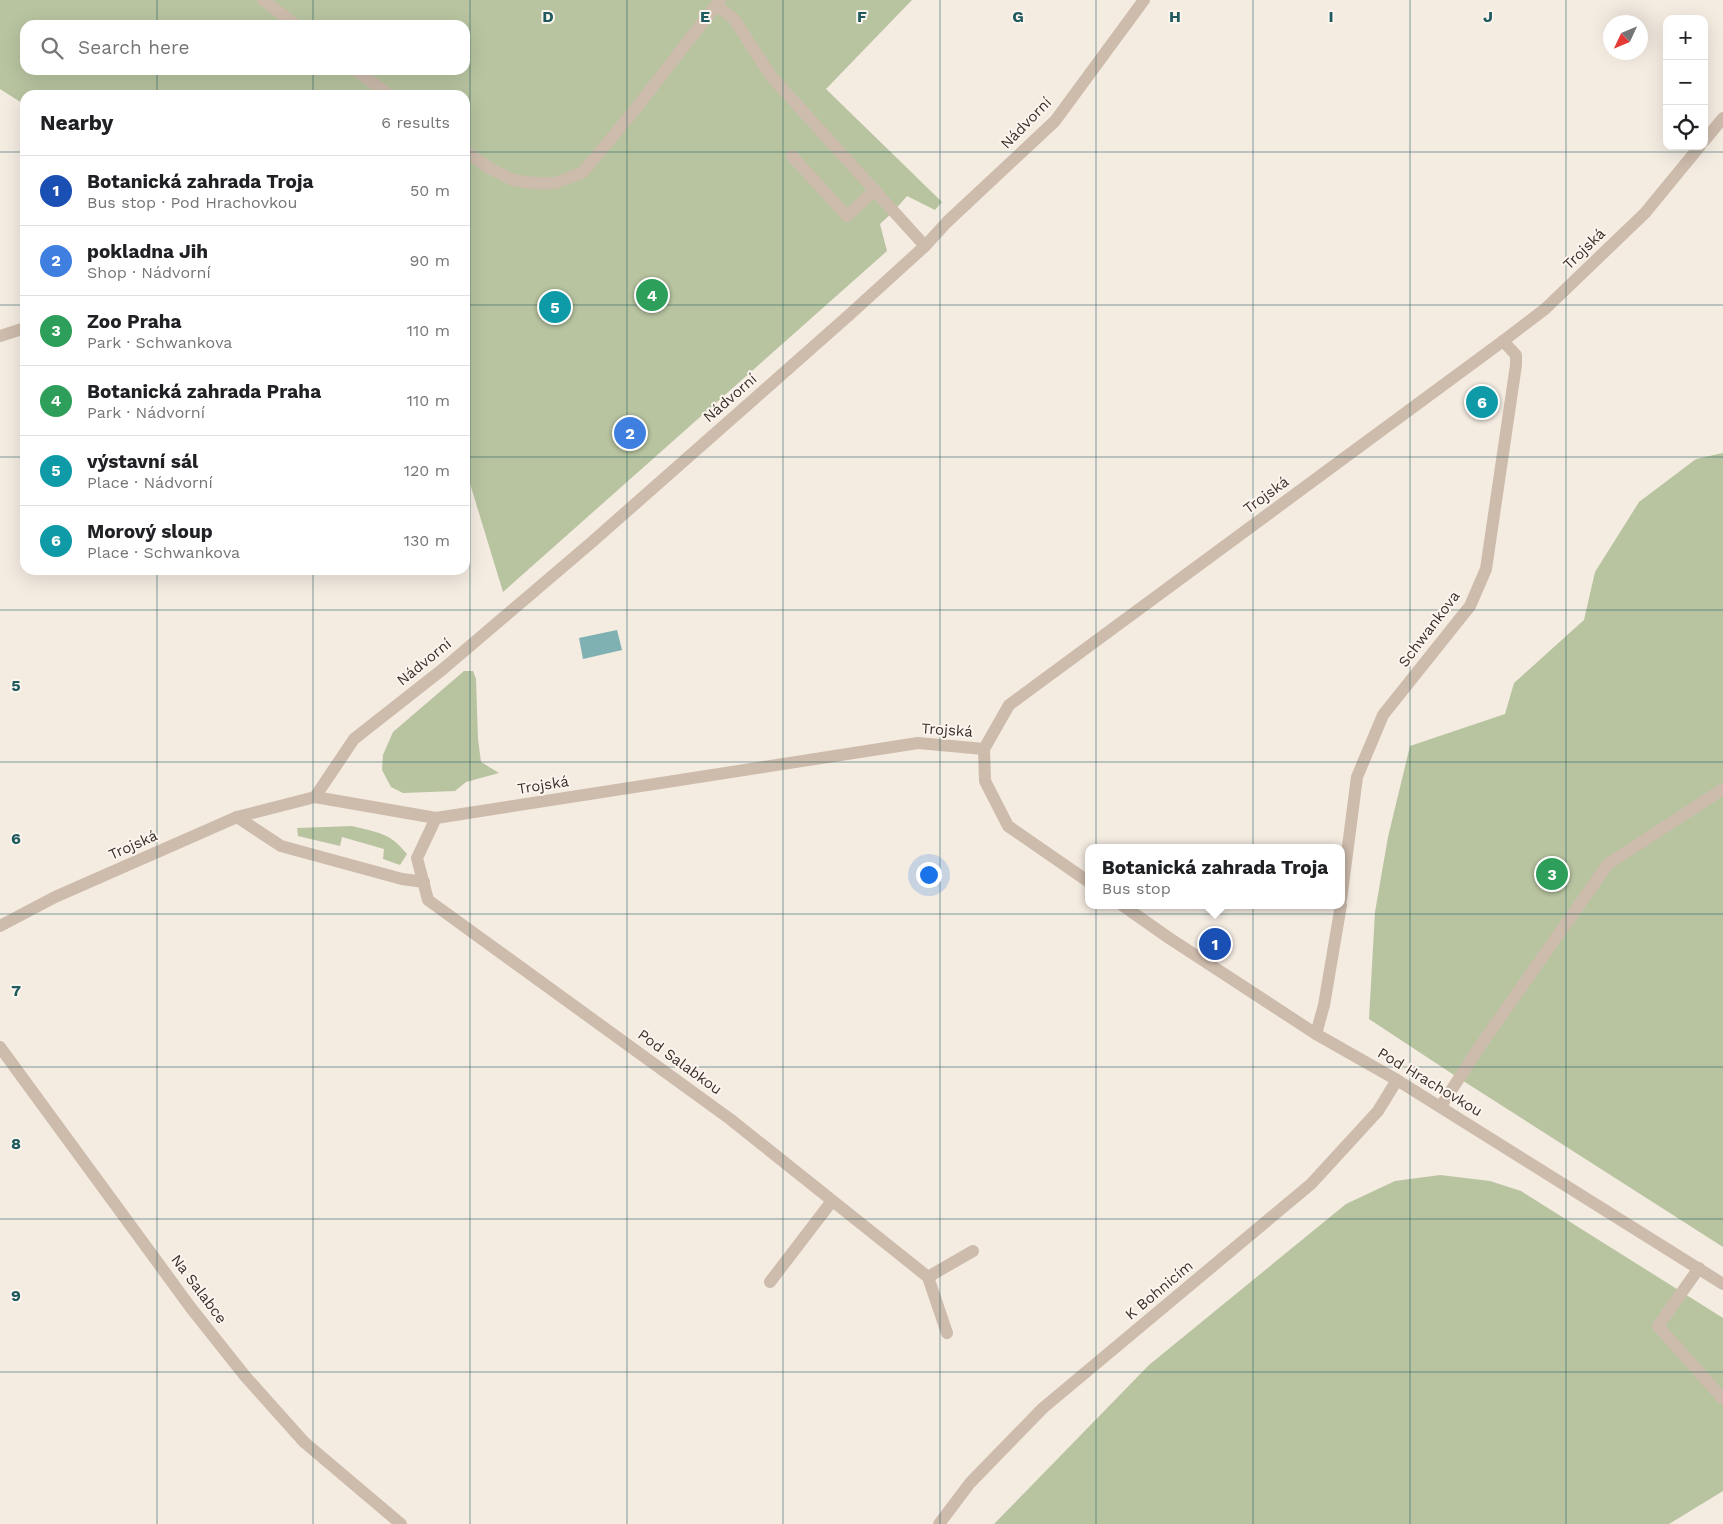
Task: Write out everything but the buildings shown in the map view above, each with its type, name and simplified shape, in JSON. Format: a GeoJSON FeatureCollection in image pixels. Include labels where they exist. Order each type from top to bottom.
{"type":"FeatureCollection","features":[{"type":"Feature","properties":{"kind":"street"},"geometry":{"type":"LineString","coordinates":[[262,0],[289,20]]}},
{"type":"Feature","properties":{"kind":"street","name":"Nádvorní"},"geometry":{"type":"LineString","coordinates":[[315,797],[354,739],[443,669],[592,542],[925,246],[947,222],[1055,121],[1144,0]]}},
{"type":"Feature","properties":{"kind":"street"},"geometry":{"type":"LineString","coordinates":[[470,154],[489,168],[513,180],[532,183],[556,183],[583,172],[633,112],[718,3],[734,19],[771,76],[925,246]]}},
{"type":"Feature","properties":{"kind":"street"},"geometry":{"type":"LineString","coordinates":[[363,75],[382,90]]}},
{"type":"Feature","properties":{"kind":"street"},"geometry":{"type":"LineString","coordinates":[[1708,136],[1723,118]]}},
{"type":"Feature","properties":{"kind":"street","name":"Trojská"},"geometry":{"type":"LineString","coordinates":[[0,926],[55,897],[237,817],[315,797],[436,818],[918,743],[984,749],[1008,705],[1503,341],[1544,308],[1645,213],[1697,150]]}},
{"type":"Feature","properties":{"kind":"street"},"geometry":{"type":"LineString","coordinates":[[792,156],[847,216],[875,190]]}},
{"type":"Feature","properties":{"kind":"street"},"geometry":{"type":"LineString","coordinates":[[0,336],[20,330]]}},
{"type":"Feature","properties":{"kind":"street","name":"Schwankova"},"geometry":{"type":"LineString","coordinates":[[1345,869],[1357,777],[1383,715],[1470,606],[1486,569],[1516,366],[1516,355],[1503,341]]}},
{"type":"Feature","properties":{"kind":"street"},"geometry":{"type":"LineString","coordinates":[[984,749],[985,781],[1008,826],[1085,879]]}},
{"type":"Feature","properties":{"kind":"street"},"geometry":{"type":"LineString","coordinates":[[1441,1106],[1480,1046],[1608,864],[1723,789]]}},
{"type":"Feature","properties":{"kind":"street"},"geometry":{"type":"LineString","coordinates":[[237,817],[282,846],[402,879],[424,882]]}},
{"type":"Feature","properties":{"kind":"street","name":"Pod Salabkou"},"geometry":{"type":"LineString","coordinates":[[436,818],[417,858],[428,900],[730,1119],[928,1277]]}},
{"type":"Feature","properties":{"kind":"street","name":"Pod Hrachovkou"},"geometry":{"type":"LineString","coordinates":[[1128,909],[1316,1034],[1441,1106],[1723,1284]]}},
{"type":"Feature","properties":{"kind":"street"},"geometry":{"type":"LineString","coordinates":[[1316,1034],[1324,1005],[1340,909]]}},
{"type":"Feature","properties":{"kind":"street","name":"Na Salabce"},"geometry":{"type":"LineString","coordinates":[[0,1047],[191,1308],[245,1376],[304,1442],[401,1524]]}},
{"type":"Feature","properties":{"kind":"street","name":"K Bohnicím"},"geometry":{"type":"LineString","coordinates":[[939,1524],[970,1483],[1043,1408],[1311,1184],[1378,1110],[1398,1080]]}},
{"type":"Feature","properties":{"kind":"street"},"geometry":{"type":"LineString","coordinates":[[770,1282],[832,1201]]}},
{"type":"Feature","properties":{"kind":"street"},"geometry":{"type":"LineString","coordinates":[[947,1333],[928,1277],[973,1251]]}},
{"type":"Feature","properties":{"kind":"street"},"geometry":{"type":"LineString","coordinates":[[1699,1268],[1658,1326],[1723,1399]]}},
{"type":"Feature","properties":{"kind":"green space"},"geometry":{"type":"Polygon","coordinates":[[[0,0],[912,0],[826,89],[942,202],[935,210],[907,196],[880,224],[887,251],[503,592],[470,483],[470,90],[20,90],[20,102],[0,89],[0,0]]]}},
{"type":"Feature","properties":{"kind":"green space"},"geometry":{"type":"Polygon","coordinates":[[[1723,453],[1723,1247],[1369,1019],[1375,912],[1388,837],[1410,746],[1505,714],[1514,683],[1584,620],[1595,572],[1639,502],[1696,459],[1723,453]]]}},
{"type":"Feature","properties":{"kind":"green space"},"geometry":{"type":"Polygon","coordinates":[[[464,671],[473,671],[476,679],[478,739],[481,762],[499,773],[466,782],[455,791],[403,793],[391,787],[382,770],[383,755],[393,732],[464,671]]]}},
{"type":"Feature","properties":{"kind":"green space"},"geometry":{"type":"Polygon","coordinates":[[[352,826],[383,834],[395,841],[407,854],[400,865],[383,859],[384,849],[342,837],[340,846],[298,836],[297,828],[352,826]]]}},
{"type":"Feature","properties":{"kind":"green space"},"geometry":{"type":"Polygon","coordinates":[[[1440,1175],[1490,1181],[1521,1191],[1723,1318],[1723,1491],[1669,1524],[994,1524],[1149,1365],[1346,1204],[1395,1181],[1440,1175]]]}},
{"type":"Feature","properties":{"kind":"water"},"geometry":{"type":"Polygon","coordinates":[[[617,630],[622,650],[583,659],[579,638],[617,630]]]}},
{"type":"Feature","properties":{"kind":"place","name":"Botanická zahrada Praha"},"geometry":{"type":"Point","coordinates":[652,295]}},
{"type":"Feature","properties":{"kind":"place","name":"výstavní sál"},"geometry":{"type":"Point","coordinates":[555,307]}},
{"type":"Feature","properties":{"kind":"place","name":"Morový sloup"},"geometry":{"type":"Point","coordinates":[1482,402]}},
{"type":"Feature","properties":{"kind":"place","name":"pokladna Jih"},"geometry":{"type":"Point","coordinates":[630,433]}},
{"type":"Feature","properties":{"kind":"place","name":"Zoo Praha"},"geometry":{"type":"Point","coordinates":[1552,874]}},
{"type":"Feature","properties":{"kind":"place","name":"Botanická zahrada Troja"},"geometry":{"type":"Point","coordinates":[1215,944]}}]}
